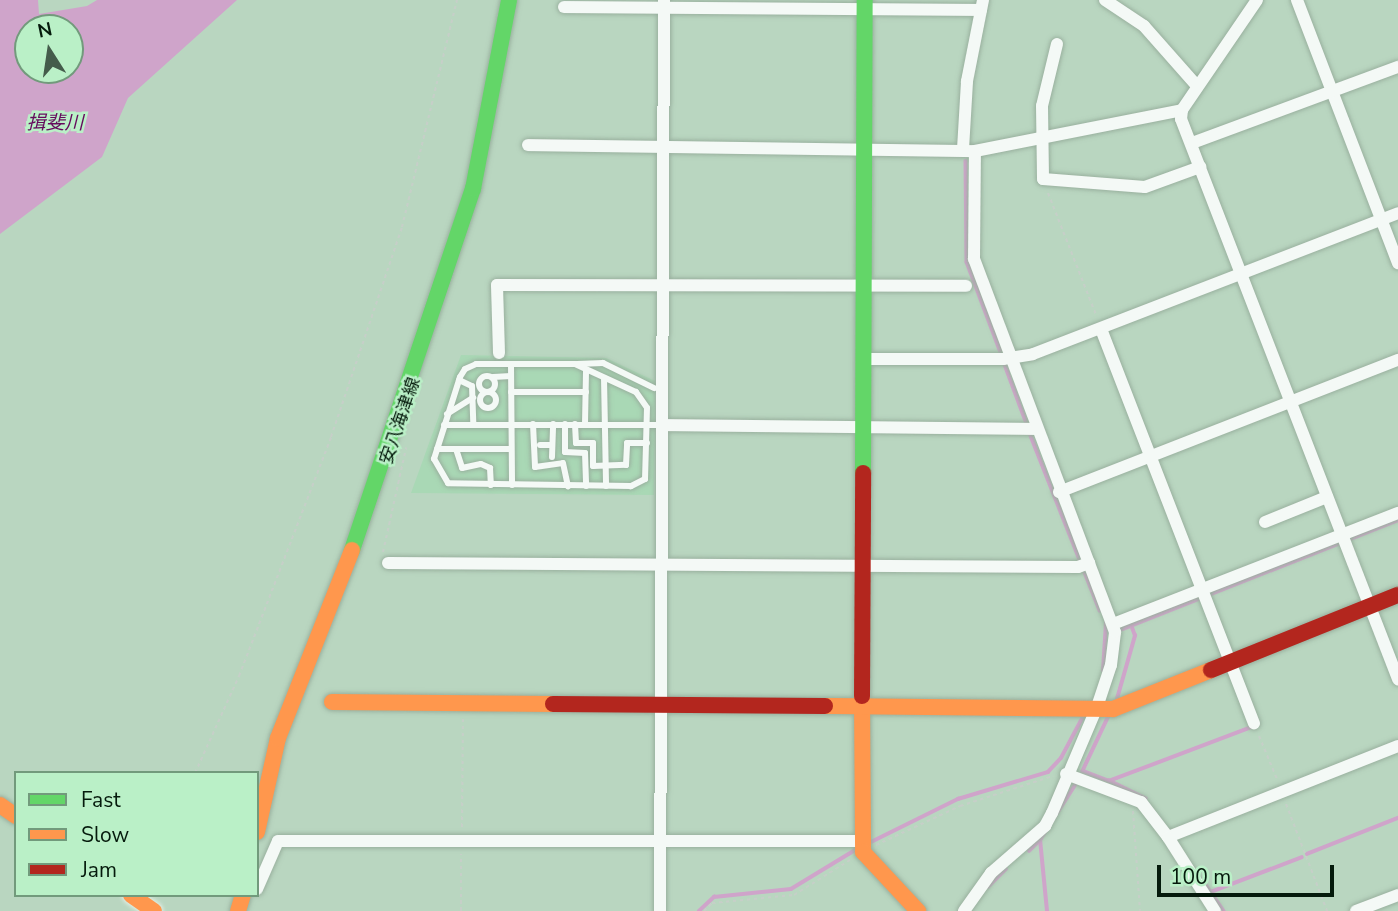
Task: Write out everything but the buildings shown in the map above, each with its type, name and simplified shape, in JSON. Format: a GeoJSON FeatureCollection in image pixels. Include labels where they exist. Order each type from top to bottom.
{"type":"FeatureCollection","features":[{"type":"Feature","properties":{"kind":"street","name":"安八海津線"},"geometry":{"type":"LineString","coordinates":[[259,823],[278,738],[376,490],[458,240],[473,189],[509,0]]}},
{"type":"Feature","properties":{"kind":"street"},"geometry":{"type":"LineString","coordinates":[[1108,0],[1144,26],[1197,86]]}},
{"type":"Feature","properties":{"kind":"street"},"geometry":{"type":"LineString","coordinates":[[528,145],[969,150],[1182,110],[1257,0]]}},
{"type":"Feature","properties":{"kind":"street"},"geometry":{"type":"LineString","coordinates":[[1297,0],[1398,263]]}},
{"type":"Feature","properties":{"kind":"street"},"geometry":{"type":"LineString","coordinates":[[660,911],[664,4]]}},
{"type":"Feature","properties":{"kind":"street"},"geometry":{"type":"LineString","coordinates":[[564,7],[664,4],[982,5],[967,81],[974,259],[1035,429],[1113,624],[1111,665],[1097,707],[1045,826],[991,873],[964,911]]}},
{"type":"Feature","properties":{"kind":"street"},"geometry":{"type":"LineString","coordinates":[[864,4],[860,704],[862,846],[918,911]]}},
{"type":"Feature","properties":{"kind":"street"},"geometry":{"type":"LineString","coordinates":[[1057,44],[1042,106],[1040,137],[1043,179],[1145,187],[1200,167]]}},
{"type":"Feature","properties":{"kind":"street"},"geometry":{"type":"LineString","coordinates":[[1192,144],[1398,67]]}},
{"type":"Feature","properties":{"kind":"street"},"geometry":{"type":"LineString","coordinates":[[1182,110],[1200,167],[1398,679]]}},
{"type":"Feature","properties":{"kind":"street"},"geometry":{"type":"LineString","coordinates":[[862,359],[1010,359],[1101,329],[1398,213]]}},
{"type":"Feature","properties":{"kind":"street"},"geometry":{"type":"LineString","coordinates":[[499,353],[497,285],[966,286]]}},
{"type":"Feature","properties":{"kind":"street"},"geometry":{"type":"LineString","coordinates":[[1101,329],[1254,723]]}},
{"type":"Feature","properties":{"kind":"street"},"geometry":{"type":"LineString","coordinates":[[1059,492],[1398,360]]}},
{"type":"Feature","properties":{"kind":"street"},"geometry":{"type":"LineString","coordinates":[[663,425],[1035,429]]}},
{"type":"Feature","properties":{"kind":"street"},"geometry":{"type":"LineString","coordinates":[[1265,522],[1326,497]]}},
{"type":"Feature","properties":{"kind":"street"},"geometry":{"type":"LineString","coordinates":[[1113,624],[1201,589],[1343,539],[1398,513]]}},
{"type":"Feature","properties":{"kind":"street"},"geometry":{"type":"LineString","coordinates":[[388,563],[1078,567],[1089,563]]}},
{"type":"Feature","properties":{"kind":"street"},"geometry":{"type":"LineString","coordinates":[[332,702],[661,702],[1113,709],[1398,595]]}},
{"type":"Feature","properties":{"kind":"street"},"geometry":{"type":"LineString","coordinates":[[1168,837],[1398,746]]}},
{"type":"Feature","properties":{"kind":"street"},"geometry":{"type":"LineString","coordinates":[[1068,769],[1148,808],[1215,911]]}},
{"type":"Feature","properties":{"kind":"street"},"geometry":{"type":"LineString","coordinates":[[259,884],[278,841],[461,840],[862,846]]}},
{"type":"Feature","properties":{"kind":"street"},"geometry":{"type":"LineString","coordinates":[[1356,911],[1398,895]]}},
{"type":"Feature","properties":{"kind":"street"},"geometry":{"type":"LineString","coordinates":[[134,897],[154,911]]}},
{"type":"Feature","properties":{"kind":"lane"},"geometry":{"type":"LineString","coordinates":[[575,364],[641,396],[648,424],[645,479],[631,486],[448,483],[435,467],[437,449],[443,425],[465,369],[476,365],[603,363],[654,388]]}},
{"type":"Feature","properties":{"kind":"lane"},"geometry":{"type":"LineString","coordinates":[[511,365],[512,485]]}},
{"type":"Feature","properties":{"kind":"lane"},"geometry":{"type":"LineString","coordinates":[[585,424],[586,370]]}},
{"type":"Feature","properties":{"kind":"lane"},"geometry":{"type":"LineString","coordinates":[[488,424],[489,409],[497,401],[479,381],[484,376],[511,379]]}},
{"type":"Feature","properties":{"kind":"lane"},"geometry":{"type":"LineString","coordinates":[[492,377],[495,385]]}},
{"type":"Feature","properties":{"kind":"lane"},"geometry":{"type":"LineString","coordinates":[[604,378],[606,486]]}},
{"type":"Feature","properties":{"kind":"lane"},"geometry":{"type":"LineString","coordinates":[[489,409],[480,401],[495,385],[511,379]]}},
{"type":"Feature","properties":{"kind":"lane"},"geometry":{"type":"LineString","coordinates":[[459,380],[472,386],[473,424]]}},
{"type":"Feature","properties":{"kind":"lane"},"geometry":{"type":"LineString","coordinates":[[511,392],[586,392]]}},
{"type":"Feature","properties":{"kind":"lane"},"geometry":{"type":"LineString","coordinates":[[447,414],[473,398]]}},
{"type":"Feature","properties":{"kind":"lane"},"geometry":{"type":"LineString","coordinates":[[533,424],[535,467],[564,463],[568,486]]}},
{"type":"Feature","properties":{"kind":"lane"},"geometry":{"type":"LineString","coordinates":[[552,457],[553,424]]}},
{"type":"Feature","properties":{"kind":"lane"},"geometry":{"type":"LineString","coordinates":[[565,424],[565,452],[586,453],[586,486]]}},
{"type":"Feature","properties":{"kind":"lane"},"geometry":{"type":"LineString","coordinates":[[575,424],[576,443],[593,443],[593,466],[626,465],[627,443],[647,443]]}},
{"type":"Feature","properties":{"kind":"lane"},"geometry":{"type":"LineString","coordinates":[[443,425],[663,425]]}},
{"type":"Feature","properties":{"kind":"lane"},"geometry":{"type":"LineString","coordinates":[[540,445],[552,445]]}},
{"type":"Feature","properties":{"kind":"lane"},"geometry":{"type":"LineString","coordinates":[[437,449],[512,449]]}},
{"type":"Feature","properties":{"kind":"lane"},"geometry":{"type":"LineString","coordinates":[[456,449],[462,468],[481,464],[490,468],[492,485]]}},
{"type":"Feature","properties":{"kind":"path"},"geometry":{"type":"LineString","coordinates":[[196,771],[239,676],[331,437],[402,227],[457,0]]}},
{"type":"Feature","properties":{"kind":"path"},"geometry":{"type":"LineString","coordinates":[[1043,179],[1101,329]]}},
{"type":"Feature","properties":{"kind":"path"},"geometry":{"type":"LineString","coordinates":[[388,563],[383,555],[406,447]]}},
{"type":"Feature","properties":{"kind":"path"},"geometry":{"type":"LineString","coordinates":[[461,911],[463,702]]}},
{"type":"Feature","properties":{"kind":"path"},"geometry":{"type":"LineString","coordinates":[[1254,723],[1327,911]]}},
{"type":"Feature","properties":{"kind":"path"},"geometry":{"type":"LineString","coordinates":[[704,911],[712,903],[794,895],[862,846],[960,806],[1068,769]]}},
{"type":"Feature","properties":{"kind":"path"},"geometry":{"type":"LineString","coordinates":[[1132,798],[1140,911]]}},
{"type":"Feature","properties":{"kind":"shaded area"},"geometry":{"type":"Polygon","coordinates":[[[461,355],[606,358],[655,381],[654,495],[411,493],[461,355]]]}},
{"type":"Feature","properties":{"kind":"water","name":"揖斐川"},"geometry":{"type":"Polygon","coordinates":[[[0,0],[38,0],[39,14],[87,6],[97,0],[237,0],[128,98],[102,157],[0,234],[0,0]]]}},
{"type":"Feature","properties":{"kind":"waterway"},"geometry":{"type":"LineString","coordinates":[[966,161],[967,262],[1002,355]]}},
{"type":"Feature","properties":{"kind":"waterway"},"geometry":{"type":"LineString","coordinates":[[1004,362],[1027,424]]}},
{"type":"Feature","properties":{"kind":"waterway"},"geometry":{"type":"LineString","coordinates":[[1029,431],[1100,610]]}},
{"type":"Feature","properties":{"kind":"waterway"},"geometry":{"type":"LineString","coordinates":[[1118,631],[1398,520]]}},
{"type":"Feature","properties":{"kind":"waterway"},"geometry":{"type":"LineString","coordinates":[[1103,671],[1106,623]]}},
{"type":"Feature","properties":{"kind":"waterway"},"geometry":{"type":"LineString","coordinates":[[1117,699],[1135,636],[1131,625]]}},
{"type":"Feature","properties":{"kind":"waterway"},"geometry":{"type":"LineString","coordinates":[[867,844],[958,799],[1048,772],[1061,758],[1085,713]]}},
{"type":"Feature","properties":{"kind":"waterway"},"geometry":{"type":"LineString","coordinates":[[1109,716],[1083,771],[1109,781]]}},
{"type":"Feature","properties":{"kind":"waterway"},"geometry":{"type":"LineString","coordinates":[[1146,799],[1109,781],[1252,727]]}},
{"type":"Feature","properties":{"kind":"waterway"},"geometry":{"type":"LineString","coordinates":[[1047,911],[1040,840],[1075,785]]}},
{"type":"Feature","properties":{"kind":"waterway"},"geometry":{"type":"LineString","coordinates":[[1307,854],[1398,818]]}},
{"type":"Feature","properties":{"kind":"waterway"},"geometry":{"type":"LineString","coordinates":[[1029,851],[1040,840]]}},
{"type":"Feature","properties":{"kind":"waterway"},"geometry":{"type":"LineString","coordinates":[[699,911],[714,897],[791,889],[857,849]]}},
{"type":"Feature","properties":{"kind":"waterway"},"geometry":{"type":"LineString","coordinates":[[1206,885],[1211,892],[1302,857]]}},
{"type":"Feature","properties":{"kind":"waterway"},"geometry":{"type":"LineString","coordinates":[[988,887],[1006,869]]}},
{"type":"Feature","properties":{"kind":"waterway"},"geometry":{"type":"LineString","coordinates":[[1211,892],[1224,911]]}},
{"type":"Feature","properties":{"kind":"traffic: fast"},"geometry":{"type":"LineString","coordinates":[[352,550],[473,189],[509,0]]}},
{"type":"Feature","properties":{"kind":"traffic: fast"},"geometry":{"type":"LineString","coordinates":[[863,473],[865,0]]}},
{"type":"Feature","properties":{"kind":"traffic: slow"},"geometry":{"type":"LineString","coordinates":[[259,823],[278,738],[352,550]]}},
{"type":"Feature","properties":{"kind":"traffic: slow"},"geometry":{"type":"LineString","coordinates":[[825,706],[1113,709],[1211,670]]}},
{"type":"Feature","properties":{"kind":"traffic: slow"},"geometry":{"type":"LineString","coordinates":[[862,696],[863,852],[918,911]]}},
{"type":"Feature","properties":{"kind":"traffic: slow"},"geometry":{"type":"LineString","coordinates":[[332,702],[553,704]]}},
{"type":"Feature","properties":{"kind":"traffic: slow"},"geometry":{"type":"LineString","coordinates":[[0,805],[14,815]]}},
{"type":"Feature","properties":{"kind":"traffic: slow"},"geometry":{"type":"LineString","coordinates":[[134,897],[154,911]]}},
{"type":"Feature","properties":{"kind":"traffic: slow"},"geometry":{"type":"LineString","coordinates":[[238,911],[242,897]]}},
{"type":"Feature","properties":{"kind":"traffic: jam"},"geometry":{"type":"LineString","coordinates":[[862,696],[863,473]]}},
{"type":"Feature","properties":{"kind":"traffic: jam"},"geometry":{"type":"LineString","coordinates":[[1211,670],[1398,595]]}},
{"type":"Feature","properties":{"kind":"traffic: jam"},"geometry":{"type":"LineString","coordinates":[[553,704],[825,706]]}}]}
